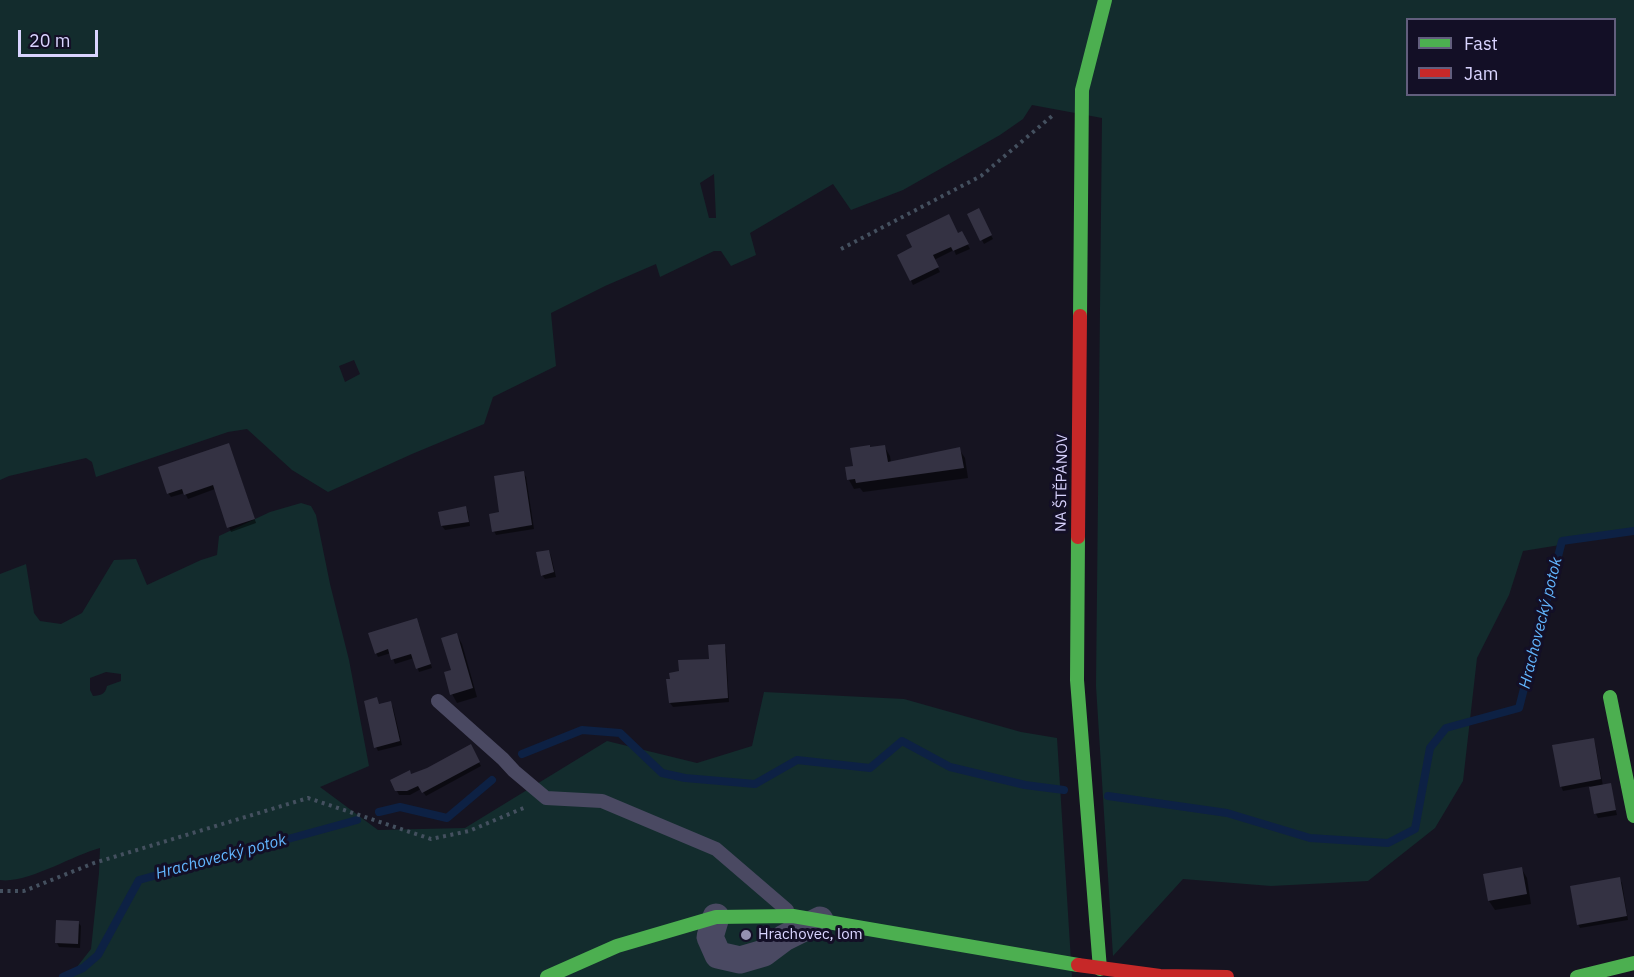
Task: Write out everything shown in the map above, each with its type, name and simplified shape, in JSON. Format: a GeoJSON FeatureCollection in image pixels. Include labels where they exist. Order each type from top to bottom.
{"type":"FeatureCollection","features":[{"type":"Feature","properties":{"kind":"street","name":"NA ŠTĚPÁNOV"},"geometry":{"type":"LineString","coordinates":[[1100,969],[1077,680],[1082,90],[1105,0]]}},
{"type":"Feature","properties":{"kind":"street"},"geometry":{"type":"LineString","coordinates":[[1610,697],[1634,816]]}},
{"type":"Feature","properties":{"kind":"street"},"geometry":{"type":"LineString","coordinates":[[547,977],[617,946],[716,917],[793,916],[1100,969],[1160,976],[1227,977]]}},
{"type":"Feature","properties":{"kind":"street"},"geometry":{"type":"LineString","coordinates":[[716,917],[710,937],[718,955],[740,960],[764,953],[784,938],[819,920]]}},
{"type":"Feature","properties":{"kind":"street"},"geometry":{"type":"LineString","coordinates":[[1577,977],[1634,963]]}},
{"type":"Feature","properties":{"kind":"lane"},"geometry":{"type":"LineString","coordinates":[[438,701],[503,759],[513,771],[546,798],[602,801],[716,849],[793,916]]}},
{"type":"Feature","properties":{"kind":"path"},"geometry":{"type":"LineString","coordinates":[[842,249],[981,176],[1082,90]]}},
{"type":"Feature","properties":{"kind":"path"},"geometry":{"type":"LineString","coordinates":[[0,891],[24,891],[94,863],[308,798],[431,839],[469,831],[546,798]]}},
{"type":"Feature","properties":{"kind":"green space"},"geometry":{"type":"Polygon","coordinates":[[[0,0],[1634,0],[1634,533],[1523,551],[1509,595],[1477,658],[1463,781],[1435,828],[1368,881],[1271,886],[1183,879],[1113,956],[1096,686],[1102,118],[1032,105],[1023,119],[1000,135],[903,190],[851,210],[833,184],[750,233],[756,255],[731,266],[721,251],[714,251],[660,277],[656,264],[605,286],[551,313],[556,366],[493,397],[484,424],[328,492],[292,470],[247,429],[228,432],[96,477],[92,462],[86,458],[0,480],[0,0]],[[714,174],[700,183],[709,218],[716,218],[714,174]],[[354,360],[339,366],[345,382],[360,374],[354,360]]]}},
{"type":"Feature","properties":{"kind":"green space"},"geometry":{"type":"Polygon","coordinates":[[[301,503],[311,506],[316,515],[349,660],[369,766],[320,787],[378,830],[465,828],[607,741],[697,763],[752,746],[764,692],[904,699],[1021,732],[1057,738],[1072,977],[69,977],[91,949],[100,848],[23,878],[0,880],[0,574],[26,564],[34,613],[40,621],[61,624],[82,613],[114,560],[136,559],[147,585],[217,555],[219,536],[270,512],[301,503]],[[106,672],[90,678],[90,690],[93,696],[102,694],[107,686],[121,681],[121,674],[106,672]]]}},
{"type":"Feature","properties":{"kind":"building"},"geometry":{"type":"Polygon","coordinates":[[[979,208],[992,235],[980,241],[967,214],[979,208]]]}},
{"type":"Feature","properties":{"kind":"building"},"geometry":{"type":"Polygon","coordinates":[[[949,214],[958,233],[962,231],[969,244],[953,251],[951,247],[933,255],[939,267],[910,281],[897,255],[912,247],[906,235],[949,214]]]}},
{"type":"Feature","properties":{"kind":"building"},"geometry":{"type":"Polygon","coordinates":[[[229,443],[255,519],[227,528],[213,485],[184,495],[182,489],[167,494],[158,467],[229,443]]]}},
{"type":"Feature","properties":{"kind":"building"},"geometry":{"type":"Polygon","coordinates":[[[870,445],[870,447],[885,445],[888,462],[960,447],[964,468],[856,483],[855,479],[847,480],[845,467],[853,466],[850,448],[870,445]]]}},
{"type":"Feature","properties":{"kind":"building"},"geometry":{"type":"Polygon","coordinates":[[[524,471],[532,525],[492,532],[489,514],[499,512],[494,476],[524,471]]]}},
{"type":"Feature","properties":{"kind":"building"},"geometry":{"type":"Polygon","coordinates":[[[466,506],[469,522],[441,526],[438,512],[466,506]]]}},
{"type":"Feature","properties":{"kind":"building"},"geometry":{"type":"Polygon","coordinates":[[[549,550],[554,572],[541,576],[536,552],[549,550]]]}},
{"type":"Feature","properties":{"kind":"building"},"geometry":{"type":"Polygon","coordinates":[[[417,618],[431,664],[416,669],[411,654],[391,660],[388,649],[375,654],[368,633],[417,618]]]}},
{"type":"Feature","properties":{"kind":"building"},"geometry":{"type":"Polygon","coordinates":[[[457,633],[473,688],[450,695],[444,672],[451,670],[441,638],[457,633]]]}},
{"type":"Feature","properties":{"kind":"building"},"geometry":{"type":"Polygon","coordinates":[[[725,644],[728,698],[669,703],[666,679],[670,679],[669,673],[679,671],[678,660],[709,659],[708,645],[725,644]]]}},
{"type":"Feature","properties":{"kind":"building"},"geometry":{"type":"Polygon","coordinates":[[[377,697],[379,704],[391,701],[400,741],[374,748],[364,701],[377,697]]]}},
{"type":"Feature","properties":{"kind":"building"},"geometry":{"type":"Polygon","coordinates":[[[1594,738],[1601,779],[1560,787],[1552,745],[1594,738]]]}},
{"type":"Feature","properties":{"kind":"building"},"geometry":{"type":"Polygon","coordinates":[[[471,744],[480,762],[422,793],[418,786],[407,791],[395,791],[390,780],[410,770],[411,774],[427,768],[471,744]]]}},
{"type":"Feature","properties":{"kind":"building"},"geometry":{"type":"Polygon","coordinates":[[[1611,783],[1616,810],[1594,814],[1589,787],[1611,783]]]}},
{"type":"Feature","properties":{"kind":"building"},"geometry":{"type":"Polygon","coordinates":[[[1522,867],[1527,894],[1488,901],[1483,874],[1522,867]]]}},
{"type":"Feature","properties":{"kind":"building"},"geometry":{"type":"Polygon","coordinates":[[[1620,877],[1627,916],[1577,925],[1570,886],[1620,877]]]}},
{"type":"Feature","properties":{"kind":"building"},"geometry":{"type":"Polygon","coordinates":[[[56,920],[79,921],[78,944],[55,943],[56,920]]]}},
{"type":"Feature","properties":{"kind":"waterway","name":"Hrachovecký potok"},"geometry":{"type":"LineString","coordinates":[[1108,796],[1227,813],[1310,838],[1388,843],[1415,829],[1430,748],[1446,728],[1519,708],[1562,541],[1634,531]]}},
{"type":"Feature","properties":{"kind":"waterway","name":"Hrachovecký potok"},"geometry":{"type":"LineString","coordinates":[[522,754],[582,730],[620,733],[662,773],[685,778],[755,784],[797,760],[870,768],[902,741],[950,767],[1025,785],[1064,790]]}},
{"type":"Feature","properties":{"kind":"waterway","name":"Hrachovecký potok"},"geometry":{"type":"LineString","coordinates":[[379,812],[400,807],[447,818],[492,780]]}},
{"type":"Feature","properties":{"kind":"waterway","name":"Hrachovecký potok"},"geometry":{"type":"LineString","coordinates":[[63,977],[83,968],[98,955],[139,880],[357,820]]}},
{"type":"Feature","properties":{"kind":"traffic: fast"},"geometry":{"type":"LineString","coordinates":[[1080,316],[1082,90],[1105,0]]}},
{"type":"Feature","properties":{"kind":"traffic: fast"},"geometry":{"type":"LineString","coordinates":[[1078,537],[1077,680],[1100,969]]}},
{"type":"Feature","properties":{"kind":"traffic: fast"},"geometry":{"type":"LineString","coordinates":[[1610,697],[1634,816]]}},
{"type":"Feature","properties":{"kind":"traffic: fast"},"geometry":{"type":"LineString","coordinates":[[547,977],[617,946],[716,917],[793,916],[1078,965]]}},
{"type":"Feature","properties":{"kind":"traffic: fast"},"geometry":{"type":"LineString","coordinates":[[1577,977],[1634,963]]}},
{"type":"Feature","properties":{"kind":"traffic: jam"},"geometry":{"type":"LineString","coordinates":[[1078,537],[1080,316]]}},
{"type":"Feature","properties":{"kind":"traffic: jam"},"geometry":{"type":"LineString","coordinates":[[1078,965],[1160,976],[1227,977]]}},
{"type":"Feature","properties":{"kind":"place","name":"Hrachovec, lom"},"geometry":{"type":"Point","coordinates":[746,935]}}]}
